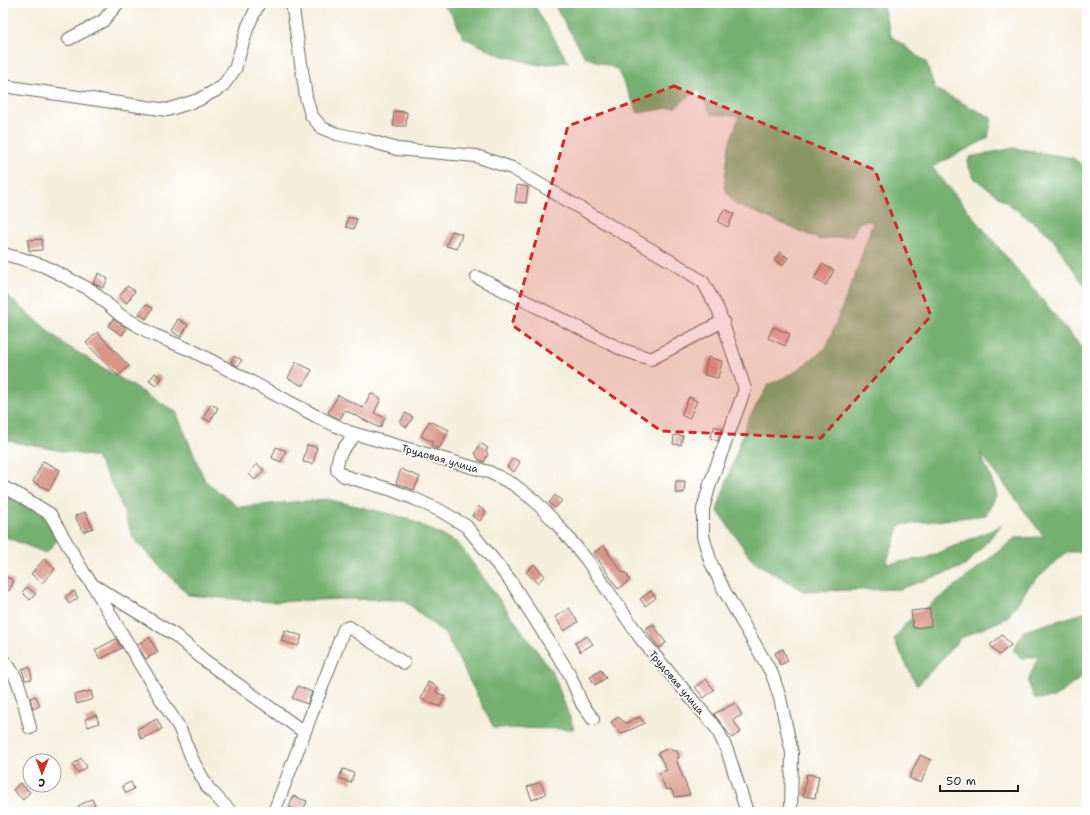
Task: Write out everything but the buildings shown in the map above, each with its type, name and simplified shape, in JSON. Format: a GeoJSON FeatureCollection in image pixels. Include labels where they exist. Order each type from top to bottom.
{"type":"FeatureCollection","features":[{"type":"Feature","properties":{"kind":"street"},"geometry":{"type":"LineString","coordinates":[[69,39],[103,21],[118,3]]}},
{"type":"Feature","properties":{"kind":"street"},"geometry":{"type":"LineString","coordinates":[[3,86],[167,110],[198,100],[222,87],[235,69],[248,26],[259,3]]}},
{"type":"Feature","properties":{"kind":"street"},"geometry":{"type":"LineString","coordinates":[[292,3],[306,97],[311,115],[322,128],[337,134],[367,140],[397,149],[476,156],[512,168],[679,266],[703,282],[718,308],[746,389],[710,484],[703,509],[703,536],[711,563],[725,592],[772,674],[780,698],[792,753],[791,812]]}},
{"type":"Feature","properties":{"kind":"street","name":"Трудовая улица"},"geometry":{"type":"LineString","coordinates":[[3,254],[44,266],[91,290],[120,315],[154,335],[193,351],[349,432],[489,472],[513,484],[535,502],[556,523],[587,560],[641,639],[717,729],[727,750],[747,812]]}},
{"type":"Feature","properties":{"kind":"street"},"geometry":{"type":"LineString","coordinates":[[477,277],[623,350],[651,359],[723,321]]}},
{"type":"Feature","properties":{"kind":"street"},"geometry":{"type":"LineString","coordinates":[[356,434],[342,451],[337,460],[337,470],[344,476],[389,489],[415,499],[441,511],[466,526],[510,580],[569,673],[582,704],[593,719]]}},
{"type":"Feature","properties":{"kind":"street"},"geometry":{"type":"LineString","coordinates":[[3,487],[22,496],[50,514],[84,573],[93,585],[179,727],[193,761],[208,788],[231,812]]}},
{"type":"Feature","properties":{"kind":"street"},"geometry":{"type":"LineString","coordinates":[[93,585],[175,635],[204,660],[304,732]]}},
{"type":"Feature","properties":{"kind":"street"},"geometry":{"type":"LineString","coordinates":[[274,812],[344,629],[350,627],[404,663]]}},
{"type":"Feature","properties":{"kind":"street"},"geometry":{"type":"LineString","coordinates":[[3,660],[15,674],[30,728]]}},
{"type":"Feature","properties":{"kind":"highlighted area"},"geometry":{"type":"Polygon","coordinates":[[[674,86],[875,170],[931,316],[821,438],[661,431],[512,325],[568,126],[674,86]]]}},
{"type":"Feature","properties":{"kind":"green space"},"geometry":{"type":"Polygon","coordinates":[[[440,3],[533,3],[568,62],[539,65],[500,55],[464,38],[451,13],[440,3]]]}},
{"type":"Feature","properties":{"kind":"green space"},"geometry":{"type":"Polygon","coordinates":[[[553,3],[882,3],[891,36],[926,62],[935,89],[992,118],[988,138],[932,167],[1087,354],[1087,555],[1078,552],[1067,552],[1029,586],[1007,618],[961,638],[917,686],[894,640],[907,622],[954,587],[1015,538],[1044,537],[980,452],[997,494],[986,515],[900,525],[886,564],[926,558],[1001,526],[965,566],[900,589],[803,591],[752,560],[717,510],[747,422],[768,385],[792,374],[826,348],[856,273],[873,221],[859,222],[853,235],[821,240],[735,204],[724,188],[729,145],[739,116],[711,114],[698,89],[676,107],[638,113],[617,69],[585,57],[553,3]]]}},
{"type":"Feature","properties":{"kind":"green space"},"geometry":{"type":"Polygon","coordinates":[[[1014,148],[1073,158],[1087,169],[1087,289],[1050,235],[974,178],[967,163],[970,157],[1014,148]]]}},
{"type":"Feature","properties":{"kind":"green space"},"geometry":{"type":"Polygon","coordinates":[[[3,292],[64,344],[176,412],[205,481],[238,507],[327,499],[407,518],[458,543],[553,673],[574,729],[494,728],[446,635],[404,600],[343,599],[270,602],[188,595],[133,538],[117,493],[96,457],[3,440],[3,292]]]}},
{"type":"Feature","properties":{"kind":"green space"},"geometry":{"type":"Polygon","coordinates":[[[3,495],[43,514],[58,539],[46,553],[3,536],[3,495]]]}},
{"type":"Feature","properties":{"kind":"green space"},"geometry":{"type":"Polygon","coordinates":[[[1087,612],[1087,673],[1054,698],[1035,699],[1028,682],[1038,656],[1022,659],[1013,650],[1024,631],[1087,612]]]}}]}
